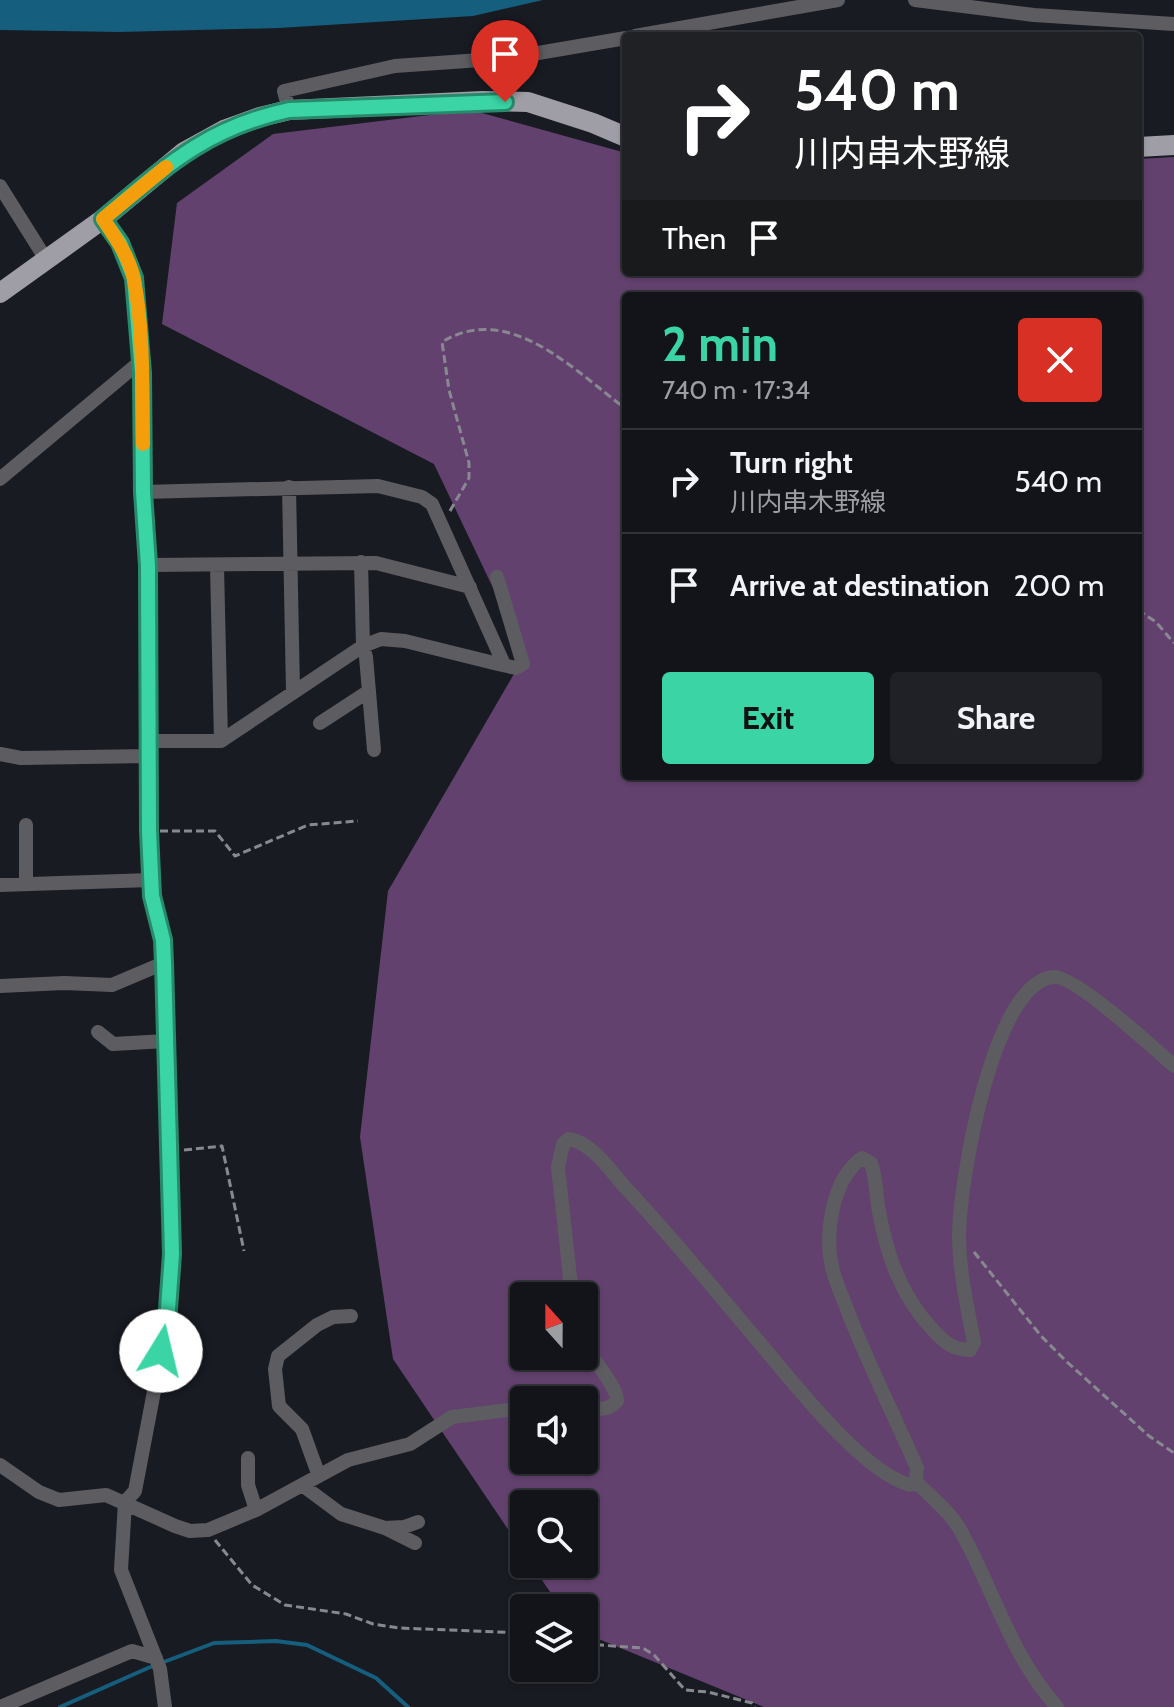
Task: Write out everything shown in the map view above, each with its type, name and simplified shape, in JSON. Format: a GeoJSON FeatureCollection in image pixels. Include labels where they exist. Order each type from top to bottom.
{"type":"FeatureCollection","features":[{"type":"Feature","properties":{"kind":"main road"},"geometry":{"type":"LineString","coordinates":[[0,293],[103,219],[184,152],[224,130],[260,117],[289,110],[483,101],[528,102],[622,135]]}},
{"type":"Feature","properties":{"kind":"main road"},"geometry":{"type":"LineString","coordinates":[[1142,147],[1174,145]]}},
{"type":"Feature","properties":{"kind":"street"},"geometry":{"type":"LineString","coordinates":[[658,32],[838,0]]}},
{"type":"Feature","properties":{"kind":"street"},"geometry":{"type":"LineString","coordinates":[[915,0],[1034,15],[1174,24]]}},
{"type":"Feature","properties":{"kind":"street"},"geometry":{"type":"LineString","coordinates":[[289,110],[284,91],[395,66],[509,58],[622,39]]}},
{"type":"Feature","properties":{"kind":"street"},"geometry":{"type":"LineString","coordinates":[[0,186],[47,261]]}},
{"type":"Feature","properties":{"kind":"street"},"geometry":{"type":"LineString","coordinates":[[103,219],[120,243],[134,278],[141,361],[143,492],[148,565],[149,831],[151,880],[163,940],[172,1254],[167,1323],[135,1491],[125,1502],[121,1570],[156,1658],[165,1707]]}},
{"type":"Feature","properties":{"kind":"street"},"geometry":{"type":"LineString","coordinates":[[0,479],[141,361]]}},
{"type":"Feature","properties":{"kind":"street"},"geometry":{"type":"LineString","coordinates":[[143,492],[378,486],[422,497],[432,504],[500,652],[502,660],[498,664]]}},
{"type":"Feature","properties":{"kind":"street"},"geometry":{"type":"LineString","coordinates":[[289,487],[293,691]]}},
{"type":"Feature","properties":{"kind":"street"},"geometry":{"type":"LineString","coordinates":[[361,562],[363,646],[374,750]]}},
{"type":"Feature","properties":{"kind":"street"},"geometry":{"type":"LineString","coordinates":[[148,565],[376,563],[470,587]]}},
{"type":"Feature","properties":{"kind":"street"},"geometry":{"type":"LineString","coordinates":[[217,566],[221,741]]}},
{"type":"Feature","properties":{"kind":"street"},"geometry":{"type":"LineString","coordinates":[[0,754],[21,758],[221,741],[363,646],[381,639],[405,641],[516,668],[523,664],[497,577]]}},
{"type":"Feature","properties":{"kind":"street"},"geometry":{"type":"LineString","coordinates":[[320,723],[369,691]]}},
{"type":"Feature","properties":{"kind":"street"},"geometry":{"type":"LineString","coordinates":[[26,825],[26,884]]}},
{"type":"Feature","properties":{"kind":"street"},"geometry":{"type":"LineString","coordinates":[[0,885],[151,880]]}},
{"type":"Feature","properties":{"kind":"street"},"geometry":{"type":"LineString","coordinates":[[0,986],[64,983],[112,985],[164,963]]}},
{"type":"Feature","properties":{"kind":"street"},"geometry":{"type":"LineString","coordinates":[[1057,1707],[1040,1688],[1008,1632],[957,1525],[916,1482],[917,1468],[871,1370],[833,1271],[830,1245],[833,1209],[843,1180],[853,1165],[862,1158],[871,1163],[884,1242],[903,1292],[922,1319],[946,1344],[960,1350],[970,1350],[974,1342],[961,1271],[959,1233],[972,1130],[987,1073],[1012,1012],[1026,992],[1039,981],[1055,976],[1088,993],[1174,1066]]}},
{"type":"Feature","properties":{"kind":"street"},"geometry":{"type":"LineString","coordinates":[[98,1032],[113,1044],[166,1041]]}},
{"type":"Feature","properties":{"kind":"street"},"geometry":{"type":"LineString","coordinates":[[570,1282],[558,1167],[563,1144],[569,1139],[578,1140],[589,1148],[638,1200],[826,1421],[893,1477],[910,1485],[916,1482]]}},
{"type":"Feature","properties":{"kind":"street"},"geometry":{"type":"LineString","coordinates":[[319,1476],[302,1429],[279,1406],[275,1369],[278,1356],[317,1325],[333,1317],[351,1316]]}},
{"type":"Feature","properties":{"kind":"street"},"geometry":{"type":"LineString","coordinates":[[598,1367],[617,1391],[617,1401],[611,1407],[598,1408]]}},
{"type":"Feature","properties":{"kind":"street"},"geometry":{"type":"LineString","coordinates":[[0,1465],[39,1492],[59,1500],[106,1495],[175,1526],[190,1531],[208,1530],[256,1510],[348,1460],[410,1444],[452,1417],[510,1410]]}},
{"type":"Feature","properties":{"kind":"street"},"geometry":{"type":"LineString","coordinates":[[248,1458],[248,1485],[256,1510]]}},
{"type":"Feature","properties":{"kind":"street"},"geometry":{"type":"LineString","coordinates":[[302,1485],[341,1514],[385,1528],[415,1543]]}},
{"type":"Feature","properties":{"kind":"street"},"geometry":{"type":"LineString","coordinates":[[385,1528],[404,1527],[418,1522]]}},
{"type":"Feature","properties":{"kind":"street"},"geometry":{"type":"LineString","coordinates":[[0,1707],[132,1651],[156,1658]]}},
{"type":"Feature","properties":{"kind":"path"},"geometry":{"type":"LineString","coordinates":[[442,525],[469,478],[469,463],[449,390],[442,342],[457,333],[476,328],[498,328],[541,346],[622,406]]}},
{"type":"Feature","properties":{"kind":"path"},"geometry":{"type":"LineString","coordinates":[[1142,613],[1156,622],[1174,643]]}},
{"type":"Feature","properties":{"kind":"path"},"geometry":{"type":"LineString","coordinates":[[149,831],[215,831],[235,856],[308,825],[358,821]]}},
{"type":"Feature","properties":{"kind":"path"},"geometry":{"type":"LineString","coordinates":[[169,1152],[222,1146],[244,1251]]}},
{"type":"Feature","properties":{"kind":"path"},"geometry":{"type":"LineString","coordinates":[[959,1233],[1050,1344],[1149,1436],[1174,1453]]}},
{"type":"Feature","properties":{"kind":"path"},"geometry":{"type":"LineString","coordinates":[[208,1530],[252,1585],[285,1605],[346,1614],[373,1624],[399,1628],[510,1632]]}},
{"type":"Feature","properties":{"kind":"path"},"geometry":{"type":"LineString","coordinates":[[598,1645],[643,1648],[654,1655],[685,1690],[708,1692],[752,1703],[755,1707]]}},
{"type":"Feature","properties":{"kind":"shaded area"},"geometry":{"type":"Polygon","coordinates":[[[471,110],[622,152],[622,276],[1142,276],[1142,159],[1174,157],[1174,1707],[764,1707],[598,1639],[598,1594],[551,1594],[541,1578],[598,1578],[598,1490],[510,1490],[510,1532],[393,1359],[360,1137],[388,891],[525,655],[434,464],[162,324],[177,203],[273,134],[471,110]]]}},
{"type":"Feature","properties":{"kind":"water"},"geometry":{"type":"Polygon","coordinates":[[[0,0],[543,0],[473,16],[279,28],[119,32],[0,30],[0,0]]]}},
{"type":"Feature","properties":{"kind":"waterway"},"geometry":{"type":"LineString","coordinates":[[60,1707],[214,1643],[276,1641],[307,1645],[376,1678],[408,1707]]}},
{"type":"Feature","properties":{"kind":"slow traffic"},"geometry":{"type":"LineString","coordinates":[[143,444],[142,373],[134,278],[120,243],[103,219],[166,167]]}},
{"type":"Feature","properties":{"kind":"route"},"geometry":{"type":"LineString","coordinates":[[161,1351],[167,1323],[172,1254],[163,940],[152,896],[149,831],[148,565],[143,492],[142,373],[134,278],[120,243],[103,219],[184,152],[224,130],[260,117],[289,110],[505,102]]}}]}
